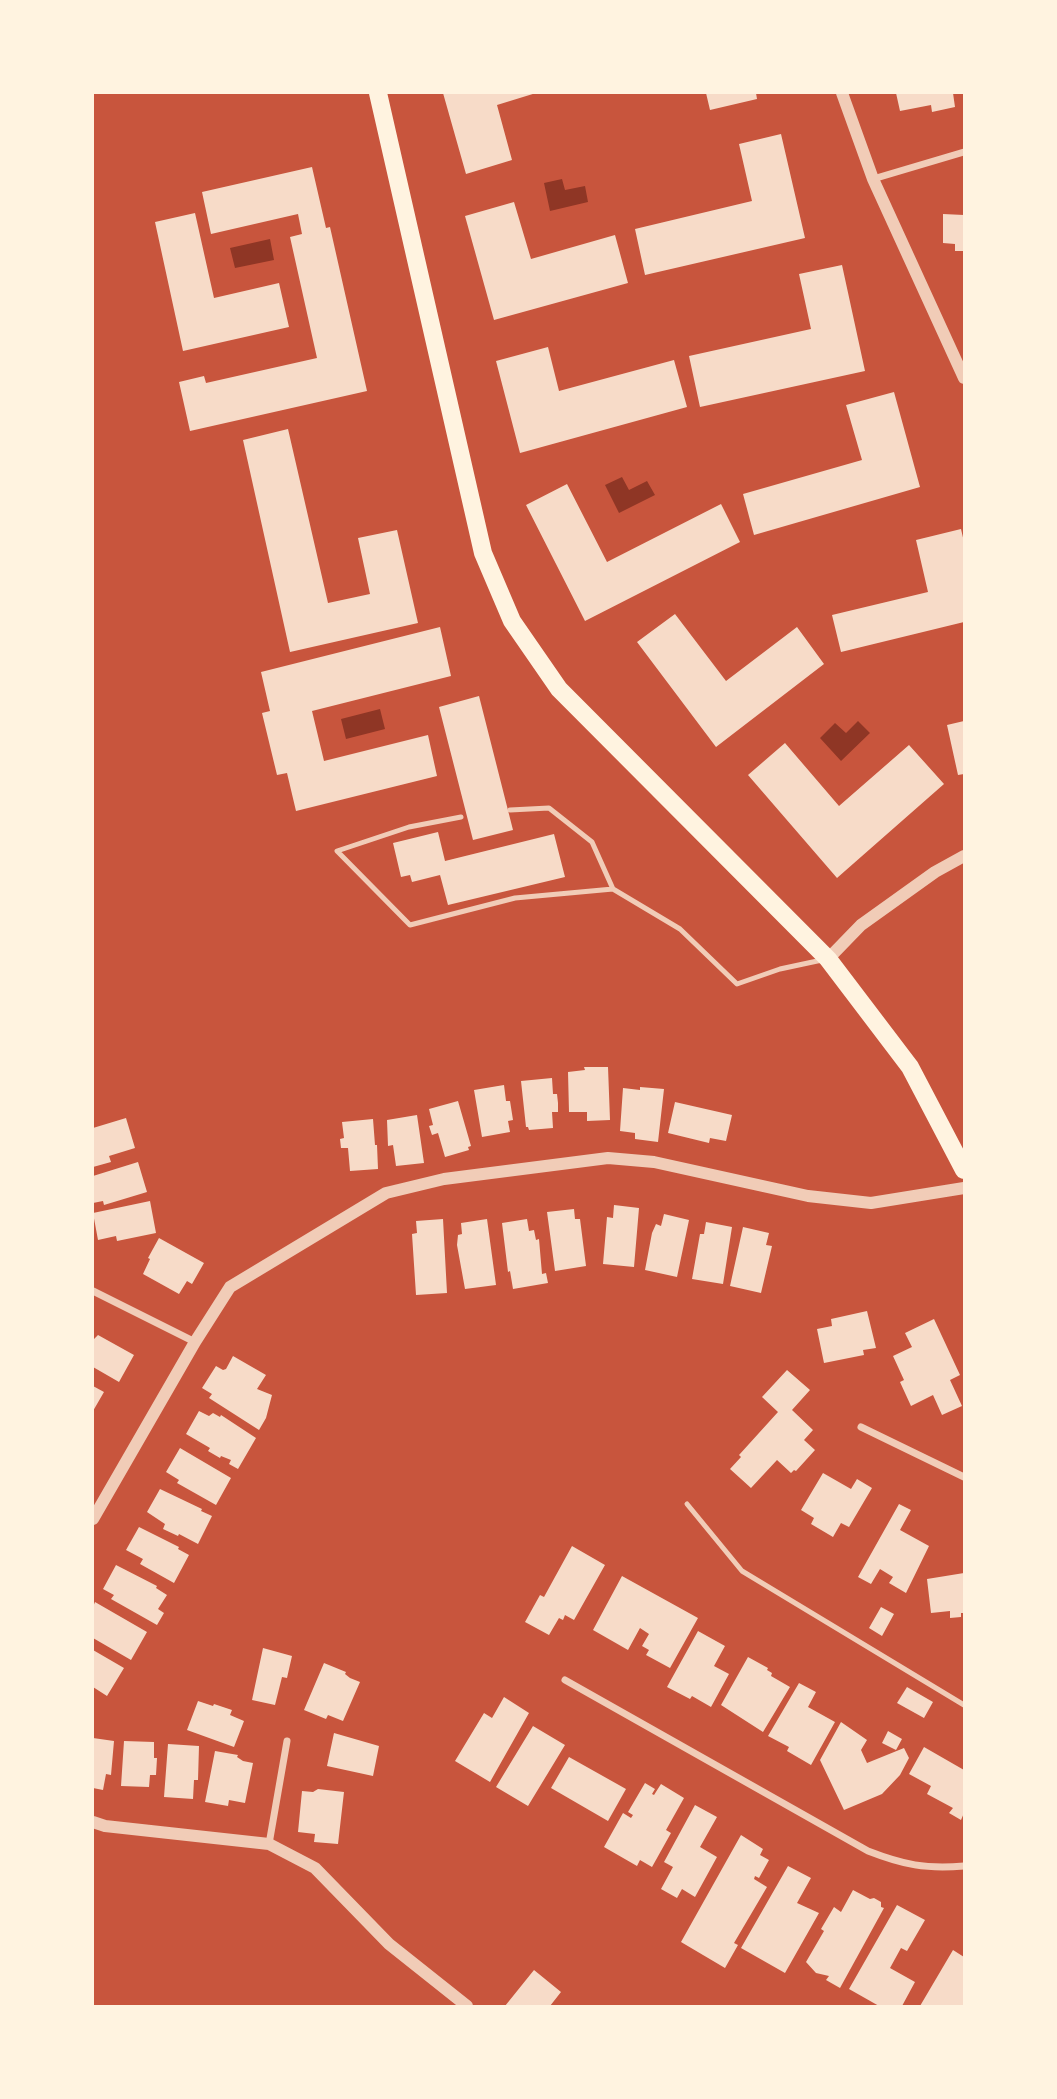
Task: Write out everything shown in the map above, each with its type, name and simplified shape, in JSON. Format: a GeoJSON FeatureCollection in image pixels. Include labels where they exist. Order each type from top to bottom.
{"type":"FeatureCollection","features":[{"type":"Feature","properties":{"kind":"main road"},"geometry":{"type":"LineString","coordinates":[[378,93],[483,553],[512,621],[559,689],[828,959],[910,1067],[964,1170]]}},
{"type":"Feature","properties":{"kind":"street"},"geometry":{"type":"LineString","coordinates":[[842,93],[873,179],[964,378]]}},
{"type":"Feature","properties":{"kind":"street"},"geometry":{"type":"LineString","coordinates":[[873,179],[964,152]]}},
{"type":"Feature","properties":{"kind":"street"},"geometry":{"type":"LineString","coordinates":[[828,959],[860,925],[935,872],[964,856]]}},
{"type":"Feature","properties":{"kind":"street"},"geometry":{"type":"LineString","coordinates":[[93,1519],[195,1342],[230,1287],[386,1193],[444,1179],[608,1158],[654,1162],[808,1196],[871,1203],[964,1188]]}},
{"type":"Feature","properties":{"kind":"street"},"geometry":{"type":"LineString","coordinates":[[93,1291],[195,1342]]}},
{"type":"Feature","properties":{"kind":"street"},"geometry":{"type":"LineString","coordinates":[[861,1427],[964,1477]]}},
{"type":"Feature","properties":{"kind":"street"},"geometry":{"type":"LineString","coordinates":[[565,1680],[867,1851],[900,1863],[940,1867],[964,1866]]}},
{"type":"Feature","properties":{"kind":"street"},"geometry":{"type":"LineString","coordinates":[[269,1844],[287,1741]]}},
{"type":"Feature","properties":{"kind":"street"},"geometry":{"type":"LineString","coordinates":[[93,1822],[106,1826],[269,1844],[315,1868],[389,1944],[467,2006]]}},
{"type":"Feature","properties":{"kind":"lane"},"geometry":{"type":"LineString","coordinates":[[510,810],[549,808],[592,842],[613,889],[680,929],[737,984],[780,969],[828,959]]}},
{"type":"Feature","properties":{"kind":"lane"},"geometry":{"type":"LineString","coordinates":[[461,817],[409,827],[337,851],[410,925],[515,898],[613,889]]}},
{"type":"Feature","properties":{"kind":"lane"},"geometry":{"type":"LineString","coordinates":[[687,1504],[742,1571],[964,1704]]}},
{"type":"Feature","properties":{"kind":"shaded area"},"geometry":{"type":"Polygon","coordinates":[[[562,179],[565,190],[585,186],[588,202],[550,211],[544,183],[562,179]]]}},
{"type":"Feature","properties":{"kind":"shaded area"},"geometry":{"type":"Polygon","coordinates":[[[270,239],[274,260],[235,268],[230,248],[270,239]]]}},
{"type":"Feature","properties":{"kind":"shaded area"},"geometry":{"type":"Polygon","coordinates":[[[622,477],[629,490],[647,481],[655,495],[619,513],[605,485],[622,477]]]}},
{"type":"Feature","properties":{"kind":"shaded area"},"geometry":{"type":"Polygon","coordinates":[[[380,709],[385,729],[346,739],[341,719],[380,709]]]}},
{"type":"Feature","properties":{"kind":"shaded area"},"geometry":{"type":"Polygon","coordinates":[[[858,721],[870,733],[841,761],[820,738],[835,723],[846,733],[858,721]]]}},
{"type":"Feature","properties":{"kind":"building"},"geometry":{"type":"Polygon","coordinates":[[[443,93],[536,93],[497,105],[512,160],[466,174],[443,93]]]}},
{"type":"Feature","properties":{"kind":"building"},"geometry":{"type":"Polygon","coordinates":[[[706,93],[756,93],[757,99],[710,110],[706,93]]]}},
{"type":"Feature","properties":{"kind":"building"},"geometry":{"type":"Polygon","coordinates":[[[896,93],[953,93],[955,107],[932,112],[931,105],[900,111],[896,93]]]}},
{"type":"Feature","properties":{"kind":"building"},"geometry":{"type":"Polygon","coordinates":[[[781,134],[805,238],[645,275],[635,229],[752,201],[739,144],[781,134]]]}},
{"type":"Feature","properties":{"kind":"building"},"geometry":{"type":"Polygon","coordinates":[[[312,167],[326,228],[330,227],[367,391],[190,431],[179,382],[204,376],[206,383],[317,358],[290,237],[302,234],[298,214],[211,234],[202,192],[312,167]]]}},
{"type":"Feature","properties":{"kind":"building"},"geometry":{"type":"Polygon","coordinates":[[[514,202],[531,259],[615,235],[628,283],[494,320],[465,216],[514,202]]]}},
{"type":"Feature","properties":{"kind":"building"},"geometry":{"type":"Polygon","coordinates":[[[195,213],[214,298],[279,283],[289,327],[183,351],[155,222],[195,213]]]}},
{"type":"Feature","properties":{"kind":"building"},"geometry":{"type":"Polygon","coordinates":[[[943,214],[964,215],[964,251],[955,251],[955,244],[943,243],[943,214]]]}},
{"type":"Feature","properties":{"kind":"building"},"geometry":{"type":"Polygon","coordinates":[[[842,265],[865,371],[700,407],[689,356],[811,329],[799,274],[842,265]]]}},
{"type":"Feature","properties":{"kind":"building"},"geometry":{"type":"Polygon","coordinates":[[[548,347],[559,391],[674,360],[687,407],[520,453],[496,361],[548,347]]]}},
{"type":"Feature","properties":{"kind":"building"},"geometry":{"type":"Polygon","coordinates":[[[894,392],[920,487],[754,535],[743,494],[862,460],[846,405],[894,392]]]}},
{"type":"Feature","properties":{"kind":"building"},"geometry":{"type":"Polygon","coordinates":[[[288,429],[328,603],[370,594],[358,538],[397,530],[418,623],[290,652],[243,440],[288,429]]]}},
{"type":"Feature","properties":{"kind":"building"},"geometry":{"type":"Polygon","coordinates":[[[567,484],[607,562],[721,504],[740,542],[585,621],[526,505],[567,484]]]}},
{"type":"Feature","properties":{"kind":"building"},"geometry":{"type":"Polygon","coordinates":[[[961,529],[964,542],[964,622],[841,652],[832,615],[928,592],[916,540],[961,529]]]}},
{"type":"Feature","properties":{"kind":"building"},"geometry":{"type":"Polygon","coordinates":[[[675,614],[726,681],[797,627],[824,664],[716,747],[637,642],[675,614]]]}},
{"type":"Feature","properties":{"kind":"building"},"geometry":{"type":"Polygon","coordinates":[[[440,627],[451,676],[312,711],[324,761],[428,735],[437,776],[296,811],[287,773],[277,775],[262,713],[270,711],[261,672],[440,627]]]}},
{"type":"Feature","properties":{"kind":"building"},"geometry":{"type":"Polygon","coordinates":[[[479,696],[513,830],[473,840],[439,707],[479,696]]]}},
{"type":"Feature","properties":{"kind":"building"},"geometry":{"type":"Polygon","coordinates":[[[964,721],[964,774],[958,775],[947,725],[964,721]]]}},
{"type":"Feature","properties":{"kind":"building"},"geometry":{"type":"Polygon","coordinates":[[[785,743],[839,806],[909,745],[944,784],[837,878],[748,775],[785,743]]]}},
{"type":"Feature","properties":{"kind":"building"},"geometry":{"type":"Polygon","coordinates":[[[438,832],[445,861],[554,834],[565,877],[448,905],[440,875],[412,882],[410,875],[401,877],[393,843],[438,832]]]}},
{"type":"Feature","properties":{"kind":"building"},"geometry":{"type":"Polygon","coordinates":[[[584,1067],[608,1067],[610,1120],[587,1121],[587,1112],[569,1112],[568,1072],[585,1070],[584,1067]]]}},
{"type":"Feature","properties":{"kind":"building"},"geometry":{"type":"Polygon","coordinates":[[[552,1078],[553,1094],[557,1094],[558,1103],[558,1112],[552,1112],[553,1128],[529,1130],[526,1127],[521,1081],[552,1078]]]}},
{"type":"Feature","properties":{"kind":"building"},"geometry":{"type":"Polygon","coordinates":[[[504,1085],[513,1120],[508,1121],[510,1132],[482,1137],[474,1090],[504,1085]]]}},
{"type":"Feature","properties":{"kind":"building"},"geometry":{"type":"Polygon","coordinates":[[[640,1087],[664,1089],[658,1142],[635,1139],[635,1133],[620,1131],[623,1088],[640,1090],[640,1087]]]}},
{"type":"Feature","properties":{"kind":"building"},"geometry":{"type":"Polygon","coordinates":[[[458,1101],[471,1146],[468,1147],[469,1150],[445,1157],[438,1133],[432,1135],[429,1126],[433,1125],[429,1109],[458,1101]]]}},
{"type":"Feature","properties":{"kind":"building"},"geometry":{"type":"Polygon","coordinates":[[[675,1102],[732,1115],[726,1141],[710,1138],[709,1143],[668,1133],[675,1102]]]}},
{"type":"Feature","properties":{"kind":"building"},"geometry":{"type":"Polygon","coordinates":[[[417,1115],[424,1163],[396,1166],[393,1145],[388,1146],[387,1120],[417,1115]]]}},
{"type":"Feature","properties":{"kind":"building"},"geometry":{"type":"Polygon","coordinates":[[[126,1118],[135,1148],[109,1156],[111,1162],[93,1167],[93,1128],[126,1118]]]}},
{"type":"Feature","properties":{"kind":"building"},"geometry":{"type":"Polygon","coordinates":[[[373,1119],[378,1169],[350,1171],[348,1148],[341,1148],[340,1139],[344,1138],[342,1122],[373,1119]]]}},
{"type":"Feature","properties":{"kind":"building"},"geometry":{"type":"Polygon","coordinates":[[[138,1162],[147,1192],[104,1205],[103,1201],[93,1203],[93,1176],[138,1162]]]}},
{"type":"Feature","properties":{"kind":"building"},"geometry":{"type":"Polygon","coordinates":[[[150,1201],[156,1233],[117,1241],[116,1236],[98,1240],[93,1213],[150,1201]]]}},
{"type":"Feature","properties":{"kind":"building"},"geometry":{"type":"Polygon","coordinates":[[[614,1205],[639,1208],[634,1267],[603,1264],[607,1217],[613,1218],[614,1205]]]}},
{"type":"Feature","properties":{"kind":"building"},"geometry":{"type":"Polygon","coordinates":[[[574,1209],[575,1219],[580,1219],[586,1266],[555,1271],[547,1212],[574,1209]]]}},
{"type":"Feature","properties":{"kind":"building"},"geometry":{"type":"Polygon","coordinates":[[[664,1214],[689,1220],[677,1277],[645,1270],[652,1233],[656,1224],[661,1226],[664,1214]]]}},
{"type":"Feature","properties":{"kind":"building"},"geometry":{"type":"Polygon","coordinates":[[[443,1219],[447,1293],[416,1295],[412,1234],[417,1233],[416,1221],[443,1219]]]}},
{"type":"Feature","properties":{"kind":"building"},"geometry":{"type":"Polygon","coordinates":[[[487,1219],[496,1285],[465,1289],[457,1245],[458,1235],[462,1234],[461,1223],[487,1219]]]}},
{"type":"Feature","properties":{"kind":"building"},"geometry":{"type":"Polygon","coordinates":[[[527,1219],[529,1231],[534,1230],[536,1240],[539,1239],[542,1274],[546,1273],[548,1283],[513,1289],[510,1271],[508,1272],[502,1223],[527,1219]]]}},
{"type":"Feature","properties":{"kind":"building"},"geometry":{"type":"Polygon","coordinates":[[[706,1222],[732,1227],[723,1284],[692,1279],[700,1234],[704,1234],[706,1222]]]}},
{"type":"Feature","properties":{"kind":"building"},"geometry":{"type":"Polygon","coordinates":[[[743,1227],[769,1233],[766,1245],[772,1246],[761,1293],[730,1286],[743,1227]]]}},
{"type":"Feature","properties":{"kind":"building"},"geometry":{"type":"Polygon","coordinates":[[[159,1238],[204,1263],[192,1284],[187,1281],[179,1294],[143,1274],[159,1238]]]}},
{"type":"Feature","properties":{"kind":"building"},"geometry":{"type":"Polygon","coordinates":[[[867,1311],[876,1348],[863,1350],[864,1355],[824,1363],[817,1329],[832,1326],[831,1319],[867,1311]]]}},
{"type":"Feature","properties":{"kind":"building"},"geometry":{"type":"Polygon","coordinates":[[[934,1319],[960,1375],[950,1380],[962,1406],[942,1415],[933,1395],[911,1406],[900,1382],[904,1380],[893,1356],[912,1347],[905,1333],[934,1319]]]}},
{"type":"Feature","properties":{"kind":"building"},"geometry":{"type":"Polygon","coordinates":[[[98,1335],[134,1355],[119,1382],[93,1367],[93,1340],[98,1335]]]}},
{"type":"Feature","properties":{"kind":"building"},"geometry":{"type":"Polygon","coordinates":[[[233,1356],[266,1375],[257,1389],[272,1395],[266,1418],[259,1430],[209,1398],[212,1394],[202,1388],[216,1366],[226,1369],[233,1356]]]}},
{"type":"Feature","properties":{"kind":"building"},"geometry":{"type":"Polygon","coordinates":[[[787,1370],[810,1390],[792,1410],[813,1430],[804,1440],[815,1450],[791,1473],[777,1460],[751,1488],[730,1469],[741,1457],[739,1455],[778,1412],[762,1397],[787,1370]]]}},
{"type":"Feature","properties":{"kind":"building"},"geometry":{"type":"Polygon","coordinates":[[[93,1386],[104,1392],[93,1411],[93,1386]]]}},
{"type":"Feature","properties":{"kind":"building"},"geometry":{"type":"Polygon","coordinates":[[[199,1411],[209,1416],[213,1413],[220,1417],[221,1415],[256,1438],[238,1469],[229,1464],[231,1460],[221,1456],[220,1458],[208,1451],[210,1448],[186,1434],[199,1411]]]}},
{"type":"Feature","properties":{"kind":"building"},"geometry":{"type":"Polygon","coordinates":[[[180,1448],[231,1478],[216,1505],[177,1483],[179,1480],[166,1472],[180,1448]]]}},
{"type":"Feature","properties":{"kind":"building"},"geometry":{"type":"Polygon","coordinates":[[[823,1473],[851,1489],[857,1479],[872,1488],[849,1527],[841,1523],[833,1537],[811,1524],[814,1518],[801,1510],[823,1473]]]}},
{"type":"Feature","properties":{"kind":"building"},"geometry":{"type":"Polygon","coordinates":[[[160,1489],[212,1516],[198,1544],[163,1529],[165,1524],[147,1512],[160,1489]]]}},
{"type":"Feature","properties":{"kind":"building"},"geometry":{"type":"Polygon","coordinates":[[[899,1504],[911,1510],[900,1530],[929,1546],[906,1593],[889,1583],[893,1577],[880,1569],[871,1584],[858,1577],[899,1504]]]}},
{"type":"Feature","properties":{"kind":"building"},"geometry":{"type":"Polygon","coordinates":[[[139,1527],[189,1555],[174,1583],[140,1564],[143,1559],[126,1550],[139,1527]]]}},
{"type":"Feature","properties":{"kind":"building"},"geometry":{"type":"Polygon","coordinates":[[[572,1546],[605,1565],[574,1620],[565,1615],[563,1620],[559,1618],[549,1635],[525,1622],[540,1595],[544,1597],[572,1546]]]}},
{"type":"Feature","properties":{"kind":"building"},"geometry":{"type":"Polygon","coordinates":[[[116,1565],[157,1586],[156,1588],[167,1595],[158,1609],[164,1613],[157,1625],[111,1599],[114,1595],[103,1589],[116,1565]]]}},
{"type":"Feature","properties":{"kind":"building"},"geometry":{"type":"Polygon","coordinates":[[[964,1573],[964,1613],[961,1613],[961,1617],[950,1618],[950,1611],[931,1613],[927,1579],[964,1573]]]}},
{"type":"Feature","properties":{"kind":"building"},"geometry":{"type":"Polygon","coordinates":[[[622,1576],[698,1618],[670,1668],[646,1655],[649,1650],[642,1646],[649,1634],[640,1628],[628,1650],[593,1630],[622,1576]]]}},
{"type":"Feature","properties":{"kind":"building"},"geometry":{"type":"Polygon","coordinates":[[[95,1602],[147,1632],[131,1660],[93,1638],[95,1602]]]}},
{"type":"Feature","properties":{"kind":"building"},"geometry":{"type":"Polygon","coordinates":[[[881,1607],[894,1614],[882,1636],[869,1628],[881,1607]]]}},
{"type":"Feature","properties":{"kind":"building"},"geometry":{"type":"Polygon","coordinates":[[[698,1631],[725,1646],[714,1666],[729,1674],[711,1707],[692,1696],[690,1699],[667,1687],[698,1631]]]}},
{"type":"Feature","properties":{"kind":"building"},"geometry":{"type":"Polygon","coordinates":[[[263,1648],[292,1656],[287,1678],[282,1677],[275,1705],[252,1700],[263,1648]]]}},
{"type":"Feature","properties":{"kind":"building"},"geometry":{"type":"Polygon","coordinates":[[[93,1650],[124,1668],[107,1696],[93,1687],[93,1650]]]}},
{"type":"Feature","properties":{"kind":"building"},"geometry":{"type":"Polygon","coordinates":[[[748,1657],[768,1668],[771,1676],[790,1687],[763,1732],[721,1705],[748,1657]]]}},
{"type":"Feature","properties":{"kind":"building"},"geometry":{"type":"Polygon","coordinates":[[[324,1663],[346,1672],[350,1678],[360,1682],[343,1721],[328,1715],[326,1719],[304,1710],[324,1663]]]}},
{"type":"Feature","properties":{"kind":"building"},"geometry":{"type":"Polygon","coordinates":[[[799,1683],[816,1692],[808,1707],[835,1722],[811,1765],[787,1751],[789,1747],[768,1736],[799,1683]]]}},
{"type":"Feature","properties":{"kind":"building"},"geometry":{"type":"Polygon","coordinates":[[[907,1687],[933,1702],[924,1718],[897,1703],[907,1687]]]}},
{"type":"Feature","properties":{"kind":"building"},"geometry":{"type":"Polygon","coordinates":[[[504,1697],[529,1713],[490,1782],[455,1761],[484,1713],[492,1718],[504,1697]]]}},
{"type":"Feature","properties":{"kind":"building"},"geometry":{"type":"Polygon","coordinates":[[[198,1701],[232,1710],[230,1715],[244,1721],[234,1747],[187,1730],[198,1701]]]}},
{"type":"Feature","properties":{"kind":"building"},"geometry":{"type":"Polygon","coordinates":[[[841,1722],[867,1740],[861,1750],[867,1763],[904,1748],[909,1758],[900,1775],[882,1794],[844,1810],[820,1760],[841,1722]]]}},
{"type":"Feature","properties":{"kind":"building"},"geometry":{"type":"Polygon","coordinates":[[[533,1726],[565,1745],[528,1806],[496,1787],[533,1726]]]}},
{"type":"Feature","properties":{"kind":"building"},"geometry":{"type":"Polygon","coordinates":[[[888,1731],[902,1739],[896,1750],[882,1743],[888,1731]]]}},
{"type":"Feature","properties":{"kind":"building"},"geometry":{"type":"Polygon","coordinates":[[[334,1733],[379,1746],[373,1776],[327,1766],[334,1733]]]}},
{"type":"Feature","properties":{"kind":"building"},"geometry":{"type":"Polygon","coordinates":[[[93,1738],[114,1741],[111,1775],[106,1774],[103,1790],[93,1788],[93,1738]]]}},
{"type":"Feature","properties":{"kind":"building"},"geometry":{"type":"Polygon","coordinates":[[[124,1741],[154,1742],[156,1775],[150,1775],[149,1787],[121,1786],[124,1741]]]}},
{"type":"Feature","properties":{"kind":"building"},"geometry":{"type":"Polygon","coordinates":[[[168,1744],[199,1746],[198,1780],[194,1780],[193,1799],[164,1797],[168,1744]]]}},
{"type":"Feature","properties":{"kind":"building"},"geometry":{"type":"Polygon","coordinates":[[[924,1747],[964,1770],[964,1813],[961,1820],[949,1813],[953,1808],[927,1794],[931,1786],[909,1774],[924,1747]]]}},
{"type":"Feature","properties":{"kind":"building"},"geometry":{"type":"Polygon","coordinates":[[[215,1751],[238,1755],[243,1761],[253,1763],[245,1803],[229,1800],[228,1806],[205,1802],[215,1751]]]}},
{"type":"Feature","properties":{"kind":"building"},"geometry":{"type":"Polygon","coordinates":[[[569,1757],[626,1789],[608,1821],[551,1788],[569,1757]]]}},
{"type":"Feature","properties":{"kind":"building"},"geometry":{"type":"Polygon","coordinates":[[[645,1783],[655,1789],[652,1794],[654,1795],[661,1784],[684,1798],[666,1830],[671,1833],[652,1867],[640,1860],[637,1866],[604,1847],[623,1813],[631,1818],[633,1815],[628,1812],[645,1783]]]}},
{"type":"Feature","properties":{"kind":"building"},"geometry":{"type":"Polygon","coordinates":[[[318,1789],[344,1792],[338,1844],[314,1842],[315,1834],[298,1832],[302,1791],[313,1792],[318,1789]]]}},
{"type":"Feature","properties":{"kind":"building"},"geometry":{"type":"Polygon","coordinates":[[[695,1805],[717,1817],[700,1847],[717,1857],[695,1897],[682,1889],[677,1898],[661,1889],[673,1867],[664,1862],[695,1805]]]}},
{"type":"Feature","properties":{"kind":"building"},"geometry":{"type":"Polygon","coordinates":[[[741,1835],[763,1849],[760,1855],[769,1860],[759,1878],[755,1876],[754,1879],[767,1887],[734,1943],[738,1945],[725,1968],[681,1942],[741,1835]]]}},
{"type":"Feature","properties":{"kind":"building"},"geometry":{"type":"Polygon","coordinates":[[[788,1866],[811,1878],[797,1903],[819,1913],[785,1973],[741,1948],[788,1866]]]}},
{"type":"Feature","properties":{"kind":"building"},"geometry":{"type":"Polygon","coordinates":[[[853,1890],[881,1902],[881,1907],[884,1908],[840,1988],[826,1980],[829,1976],[816,1973],[806,1962],[834,1907],[841,1912],[853,1890]]]}},
{"type":"Feature","properties":{"kind":"building"},"geometry":{"type":"Polygon","coordinates":[[[897,1905],[925,1920],[907,1951],[901,1948],[890,1968],[915,1982],[902,2006],[879,2006],[849,1989],[897,1905]]]}},
{"type":"Feature","properties":{"kind":"building"},"geometry":{"type":"Polygon","coordinates":[[[953,1950],[964,1957],[964,2006],[920,2006],[953,1950]]]}},
{"type":"Feature","properties":{"kind":"building"},"geometry":{"type":"Polygon","coordinates":[[[534,1970],[561,1992],[550,2006],[505,2006],[534,1970]]]}}]}
